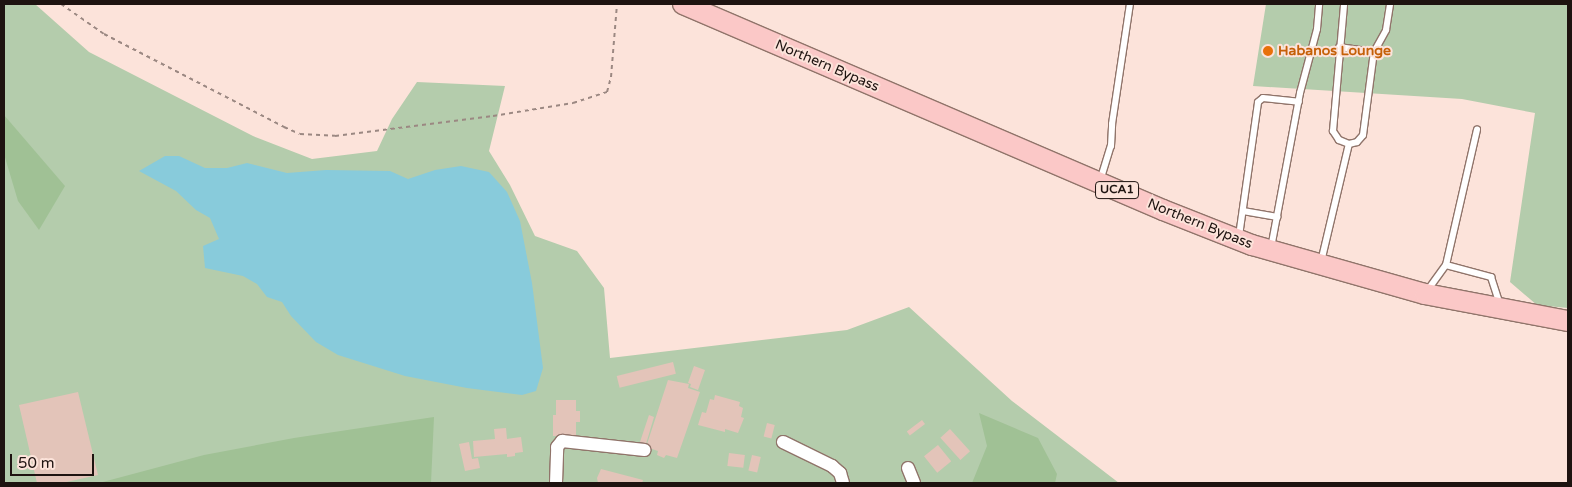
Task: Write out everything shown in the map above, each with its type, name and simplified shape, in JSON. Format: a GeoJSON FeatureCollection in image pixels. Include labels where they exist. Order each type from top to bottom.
{"type":"FeatureCollection","features":[{"type":"Feature","properties":{"kind":"main road","name":"Northern Bypass"},"geometry":{"type":"LineString","coordinates":[[683,4],[1239,240],[1320,266],[1425,294],[1501,310],[1568,321]]}},
{"type":"Feature","properties":{"kind":"street"},"geometry":{"type":"LineString","coordinates":[[556,483],[557,447],[562,441],[645,450]]}},
{"type":"Feature","properties":{"kind":"street"},"geometry":{"type":"LineString","coordinates":[[783,442],[832,466],[840,473],[843,483]]}},
{"type":"Feature","properties":{"kind":"street"},"geometry":{"type":"LineString","coordinates":[[908,468],[914,483]]}},
{"type":"Feature","properties":{"kind":"lane"},"geometry":{"type":"LineString","coordinates":[[1100,182],[1111,146],[1112,124],[1130,4]]}},
{"type":"Feature","properties":{"kind":"lane"},"geometry":{"type":"LineString","coordinates":[[1271,251],[1299,102],[1317,29],[1319,4]]}},
{"type":"Feature","properties":{"kind":"lane"},"geometry":{"type":"LineString","coordinates":[[1344,4],[1333,131],[1339,140],[1348,144],[1357,142],[1363,135],[1374,52],[1386,30],[1390,4]]}},
{"type":"Feature","properties":{"kind":"lane"},"geometry":{"type":"LineString","coordinates":[[1339,47],[1374,52]]}},
{"type":"Feature","properties":{"kind":"lane"},"geometry":{"type":"LineString","coordinates":[[1239,240],[1258,102],[1263,98],[1299,102]]}},
{"type":"Feature","properties":{"kind":"lane"},"geometry":{"type":"LineString","coordinates":[[1425,294],[1446,266],[1477,130]]}},
{"type":"Feature","properties":{"kind":"lane"},"geometry":{"type":"LineString","coordinates":[[1320,266],[1348,144]]}},
{"type":"Feature","properties":{"kind":"lane"},"geometry":{"type":"LineString","coordinates":[[1243,211],[1277,217]]}},
{"type":"Feature","properties":{"kind":"lane"},"geometry":{"type":"LineString","coordinates":[[1446,266],[1491,277],[1501,310]]}},
{"type":"Feature","properties":{"kind":"path"},"geometry":{"type":"LineString","coordinates":[[61,4],[104,34],[284,127],[300,134],[335,136],[493,116],[573,103],[607,92],[611,77],[616,4]]}},
{"type":"Feature","properties":{"kind":"green space"},"geometry":{"type":"Polygon","coordinates":[[[4,4],[35,4],[89,52],[253,136],[312,159],[377,151],[392,119],[417,82],[505,86],[489,151],[510,185],[535,236],[577,251],[604,288],[610,358],[847,330],[909,307],[1012,401],[1119,483],[4,483],[4,4]]]}},
{"type":"Feature","properties":{"kind":"green space"},"geometry":{"type":"Polygon","coordinates":[[[1266,4],[1568,4],[1568,308],[1537,305],[1510,282],[1535,113],[1462,99],[1253,86],[1266,4]]]}},
{"type":"Feature","properties":{"kind":"green space"},"geometry":{"type":"Polygon","coordinates":[[[4,115],[65,186],[39,230],[18,201],[4,154],[4,115]]]}},
{"type":"Feature","properties":{"kind":"green space"},"geometry":{"type":"Polygon","coordinates":[[[979,413],[1038,438],[1057,474],[1055,483],[972,483],[987,446],[979,413]]]}},
{"type":"Feature","properties":{"kind":"green space"},"geometry":{"type":"Polygon","coordinates":[[[434,417],[431,483],[99,483],[204,455],[294,438],[434,417]]]}},
{"type":"Feature","properties":{"kind":"water"},"geometry":{"type":"Polygon","coordinates":[[[165,156],[179,156],[205,168],[227,168],[247,163],[287,173],[326,170],[390,171],[408,179],[435,170],[461,166],[489,172],[507,192],[520,221],[532,283],[543,368],[536,391],[522,395],[467,388],[405,376],[338,355],[316,342],[291,316],[282,302],[267,297],[257,284],[243,276],[205,268],[203,246],[219,239],[210,218],[196,210],[176,191],[139,171],[165,156]]]}},
{"type":"Feature","properties":{"kind":"building"},"geometry":{"type":"Polygon","coordinates":[[[673,362],[676,374],[620,388],[617,376],[673,362]]]}},
{"type":"Feature","properties":{"kind":"building"},"geometry":{"type":"Polygon","coordinates":[[[694,366],[705,370],[698,390],[690,387],[691,384],[688,383],[694,366]]]}},
{"type":"Feature","properties":{"kind":"building"},"geometry":{"type":"Polygon","coordinates":[[[668,380],[689,384],[688,388],[700,392],[677,458],[666,455],[664,458],[657,455],[658,451],[646,447],[668,380]]]}},
{"type":"Feature","properties":{"kind":"building"},"geometry":{"type":"Polygon","coordinates":[[[78,392],[98,475],[62,483],[37,483],[19,405],[78,392]]]}},
{"type":"Feature","properties":{"kind":"building"},"geometry":{"type":"Polygon","coordinates":[[[715,395],[740,402],[739,406],[743,408],[741,417],[744,418],[738,433],[725,429],[725,432],[698,425],[702,412],[706,413],[710,399],[714,400],[715,395]]]}},
{"type":"Feature","properties":{"kind":"building"},"geometry":{"type":"Polygon","coordinates":[[[556,400],[576,400],[576,411],[580,411],[580,422],[576,422],[576,436],[553,436],[553,415],[556,415],[556,400]]]}},
{"type":"Feature","properties":{"kind":"building"},"geometry":{"type":"Polygon","coordinates":[[[649,415],[654,417],[646,444],[640,442],[649,415]]]}},
{"type":"Feature","properties":{"kind":"building"},"geometry":{"type":"Polygon","coordinates":[[[922,420],[925,424],[910,435],[907,431],[922,420]]]}},
{"type":"Feature","properties":{"kind":"building"},"geometry":{"type":"Polygon","coordinates":[[[767,423],[775,425],[771,439],[764,437],[767,423]]]}},
{"type":"Feature","properties":{"kind":"building"},"geometry":{"type":"Polygon","coordinates":[[[506,428],[507,439],[521,437],[523,452],[507,457],[507,454],[474,457],[473,441],[495,439],[494,429],[506,428]]]}},
{"type":"Feature","properties":{"kind":"building"},"geometry":{"type":"Polygon","coordinates":[[[950,429],[970,451],[960,460],[940,438],[950,429]]]}},
{"type":"Feature","properties":{"kind":"building"},"geometry":{"type":"Polygon","coordinates":[[[469,442],[472,459],[478,458],[480,468],[465,471],[459,444],[469,442]]]}},
{"type":"Feature","properties":{"kind":"building"},"geometry":{"type":"Polygon","coordinates":[[[938,445],[951,461],[937,473],[924,456],[938,445]]]}},
{"type":"Feature","properties":{"kind":"building"},"geometry":{"type":"Polygon","coordinates":[[[729,453],[745,455],[743,468],[727,466],[729,453]]]}},
{"type":"Feature","properties":{"kind":"building"},"geometry":{"type":"Polygon","coordinates":[[[752,455],[761,457],[757,473],[748,471],[752,455]]]}},
{"type":"Feature","properties":{"kind":"building"},"geometry":{"type":"Polygon","coordinates":[[[601,469],[643,480],[642,483],[598,483],[597,478],[601,469]]]}},
{"type":"Feature","properties":{"kind":"place","name":"Habanos Lounge"},"geometry":{"type":"Point","coordinates":[1268,51]}}]}
